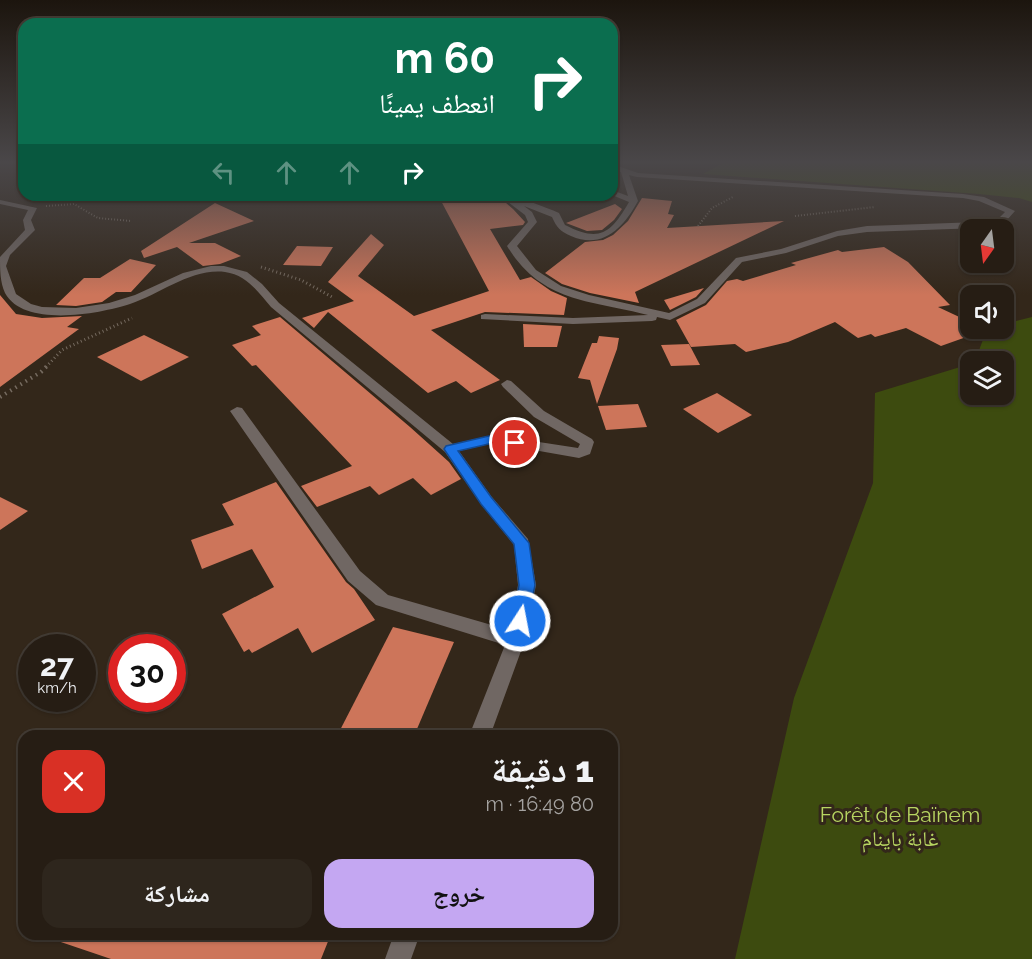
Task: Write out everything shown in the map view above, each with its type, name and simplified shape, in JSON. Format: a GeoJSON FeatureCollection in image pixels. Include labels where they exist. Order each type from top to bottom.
{"type":"FeatureCollection","features":[{"type":"Feature","properties":{"kind":"street"},"geometry":{"type":"LineString","coordinates":[[21,206],[33,208],[27,220],[30,230],[6,254],[1,266],[13,298],[27,307],[52,312],[100,308],[141,297],[189,273],[210,268],[240,272],[252,279],[275,305],[450,449],[486,500],[522,543],[527,585],[516,640],[482,730]]}},
{"type":"Feature","properties":{"kind":"street"},"geometry":{"type":"LineString","coordinates":[[519,206],[529,214],[533,222],[512,246],[518,259],[543,283],[564,292],[577,306],[670,317]]}},
{"type":"Feature","properties":{"kind":"street"},"geometry":{"type":"LineString","coordinates":[[533,206],[556,214],[561,227],[587,238],[607,234],[621,222],[631,206]]}},
{"type":"Feature","properties":{"kind":"street"},"geometry":{"type":"LineString","coordinates":[[485,316],[573,321],[670,317],[701,301],[739,260],[783,251],[837,234],[867,229],[979,225],[1003,219],[1011,211],[998,206]]}},
{"type":"Feature","properties":{"kind":"street"},"geometry":{"type":"LineString","coordinates":[[450,449],[493,439],[579,453],[585,451],[587,442],[538,414],[507,384]]}},
{"type":"Feature","properties":{"kind":"street"},"geometry":{"type":"LineString","coordinates":[[237,411],[354,576],[382,600],[516,640]]}},
{"type":"Feature","properties":{"kind":"street"},"geometry":{"type":"LineString","coordinates":[[398,959],[405,940]]}},
{"type":"Feature","properties":{"kind":"path"},"geometry":{"type":"LineString","coordinates":[[33,208],[45,206]]}},
{"type":"Feature","properties":{"kind":"path"},"geometry":{"type":"LineString","coordinates":[[77,206],[98,218],[131,221]]}},
{"type":"Feature","properties":{"kind":"path"},"geometry":{"type":"LineString","coordinates":[[698,226],[704,216],[715,206]]}},
{"type":"Feature","properties":{"kind":"path"},"geometry":{"type":"LineString","coordinates":[[795,216],[876,207]]}},
{"type":"Feature","properties":{"kind":"path"},"geometry":{"type":"LineString","coordinates":[[0,397],[40,372],[63,350],[134,318]]}},
{"type":"Feature","properties":{"kind":"green space","name":"Forêt de Baïnem غابة باينام"},"geometry":{"type":"Polygon","coordinates":[[[1032,317],[1032,959],[735,959],[794,698],[873,483],[875,393],[960,367],[960,405],[1014,405],[1014,351],[979,351],[983,339],[1014,339],[1014,322],[1032,317]]]}},
{"type":"Feature","properties":{"kind":"building"},"geometry":{"type":"Polygon","coordinates":[[[211,206],[221,206],[254,221],[189,243],[215,243],[241,256],[220,264],[203,266],[177,247],[144,258],[141,251],[211,206]]]}},
{"type":"Feature","properties":{"kind":"building"},"geometry":{"type":"Polygon","coordinates":[[[444,206],[509,206],[525,222],[523,225],[490,229],[520,280],[531,277],[551,291],[567,298],[564,315],[485,312],[431,330],[500,380],[471,393],[456,381],[428,393],[328,312],[314,328],[302,318],[354,301],[328,282],[371,234],[384,245],[358,276],[414,316],[489,291],[444,206]]]}},
{"type":"Feature","properties":{"kind":"building"},"geometry":{"type":"Polygon","coordinates":[[[610,206],[617,206],[622,209],[602,230],[587,231],[566,223],[610,206]]]}},
{"type":"Feature","properties":{"kind":"building"},"geometry":{"type":"Polygon","coordinates":[[[637,206],[671,206],[668,214],[674,215],[667,228],[784,221],[635,292],[639,303],[590,293],[562,284],[545,273],[585,242],[603,240],[613,235],[628,221],[637,206]]]}},
{"type":"Feature","properties":{"kind":"building"},"geometry":{"type":"Polygon","coordinates":[[[297,246],[333,247],[321,266],[283,265],[297,246]]]}},
{"type":"Feature","properties":{"kind":"building"},"geometry":{"type":"Polygon","coordinates":[[[884,247],[908,262],[950,305],[938,307],[960,317],[961,339],[941,346],[906,328],[875,337],[871,334],[858,338],[835,322],[788,342],[746,352],[735,344],[691,347],[676,320],[706,305],[727,281],[737,279],[743,281],[796,265],[791,263],[838,250],[842,252],[884,247]]]}},
{"type":"Feature","properties":{"kind":"building"},"geometry":{"type":"Polygon","coordinates":[[[130,259],[156,265],[131,292],[116,292],[102,302],[76,306],[56,305],[84,278],[100,278],[130,259]]]}},
{"type":"Feature","properties":{"kind":"building"},"geometry":{"type":"Polygon","coordinates":[[[704,288],[696,297],[670,310],[664,300],[704,288]]]}},
{"type":"Feature","properties":{"kind":"building"},"geometry":{"type":"Polygon","coordinates":[[[0,295],[16,314],[42,318],[82,316],[67,327],[79,329],[0,387],[0,295]]]}},
{"type":"Feature","properties":{"kind":"building"},"geometry":{"type":"Polygon","coordinates":[[[280,317],[410,427],[449,462],[461,479],[431,495],[413,478],[379,495],[370,486],[317,507],[301,486],[352,466],[256,365],[252,366],[232,345],[261,335],[252,326],[280,317]]]}},
{"type":"Feature","properties":{"kind":"building"},"geometry":{"type":"Polygon","coordinates":[[[523,324],[562,326],[557,347],[524,347],[523,324]]]}},
{"type":"Feature","properties":{"kind":"building"},"geometry":{"type":"Polygon","coordinates":[[[144,335],[189,357],[141,381],[97,357],[144,335]]]}},
{"type":"Feature","properties":{"kind":"building"},"geometry":{"type":"Polygon","coordinates":[[[599,336],[619,338],[597,404],[590,380],[578,378],[592,343],[597,343],[599,336]]]}},
{"type":"Feature","properties":{"kind":"building"},"geometry":{"type":"Polygon","coordinates":[[[689,344],[700,365],[671,366],[661,345],[689,344]]]}},
{"type":"Feature","properties":{"kind":"building"},"geometry":{"type":"Polygon","coordinates":[[[717,393],[752,415],[718,433],[683,409],[717,393]]]}},
{"type":"Feature","properties":{"kind":"building"},"geometry":{"type":"Polygon","coordinates":[[[638,404],[647,427],[606,430],[598,406],[638,404]]]}},
{"type":"Feature","properties":{"kind":"building"},"geometry":{"type":"Polygon","coordinates":[[[276,482],[375,620],[312,653],[298,628],[252,653],[249,649],[244,652],[222,614],[274,587],[252,549],[202,569],[191,540],[234,525],[222,504],[276,482]]]}},
{"type":"Feature","properties":{"kind":"building"},"geometry":{"type":"Polygon","coordinates":[[[0,497],[28,511],[0,530],[0,497]]]}},
{"type":"Feature","properties":{"kind":"building"},"geometry":{"type":"Polygon","coordinates":[[[393,627],[454,642],[417,730],[340,730],[393,627]]]}},
{"type":"Feature","properties":{"kind":"building"},"geometry":{"type":"Polygon","coordinates":[[[55,940],[329,940],[321,959],[111,959],[55,940]]]}},
{"type":"Feature","properties":{"kind":"route"},"geometry":{"type":"LineString","coordinates":[[515,443],[493,439],[450,449],[486,500],[522,543],[527,585],[520,621]]}}]}
